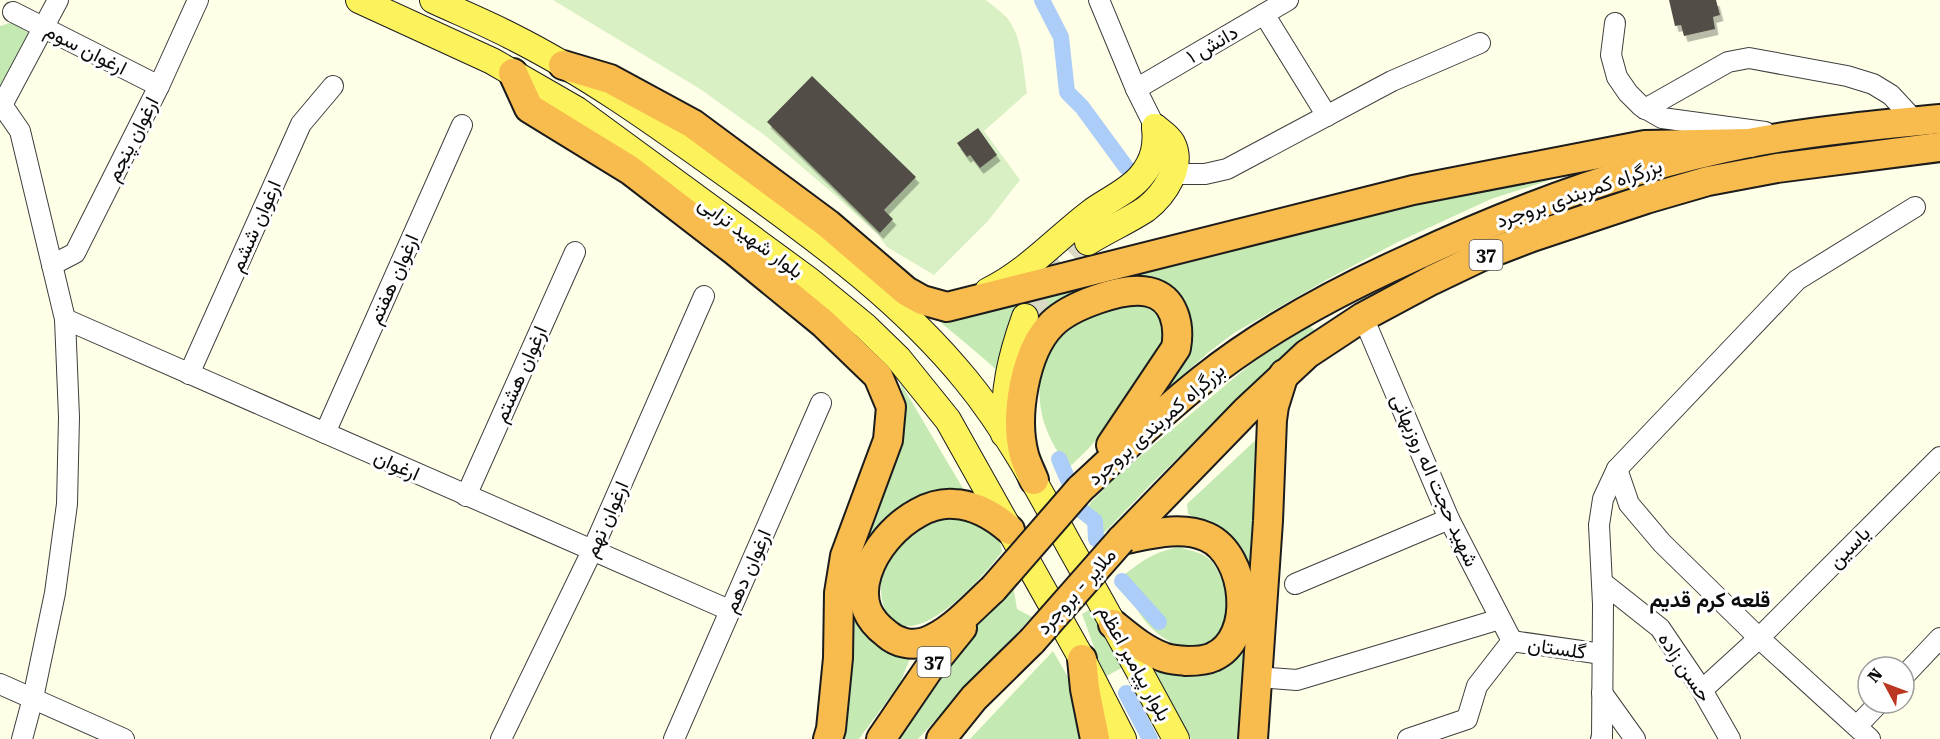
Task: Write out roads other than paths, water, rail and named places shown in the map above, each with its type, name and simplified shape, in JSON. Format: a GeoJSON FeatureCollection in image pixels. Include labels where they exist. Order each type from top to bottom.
{"type":"FeatureCollection","features":[{"type":"Feature","properties":{"kind":"highway"},"geometry":{"type":"LineString","coordinates":[[563,65],[610,79],[693,124],[828,224],[906,291],[940,306],[954,306],[1413,190],[1645,145],[1750,143]]}},
{"type":"Feature","properties":{"kind":"highway"},"geometry":{"type":"LineString","coordinates":[[513,73],[529,108],[630,170],[823,323],[878,376],[891,407],[888,440],[845,556],[839,593],[838,658],[828,739]]}},
{"type":"Feature","properties":{"kind":"highway","name":"بزرگراه کمربندی بروجرد"},"geometry":{"type":"LineString","coordinates":[[1080,489],[1202,379],[1244,350],[1311,309],[1377,274],[1481,226],[1579,189],[1668,162],[1750,143],[1928,120]]}},
{"type":"Feature","properties":{"kind":"highway","name":"بزرگراه کمربندی بروجرد"},"geometry":{"type":"LineString","coordinates":[[1121,540],[1284,373],[1331,336],[1363,317],[1480,257],[1646,199],[1708,181],[1777,168],[1938,151]]}},
{"type":"Feature","properties":{"kind":"highway"},"geometry":{"type":"LineString","coordinates":[[1034,480],[1024,454],[1020,414],[1029,366],[1038,345],[1051,325],[1070,310],[1107,296],[1150,292],[1163,299],[1172,309],[1177,322],[1176,348],[1080,489]]}},
{"type":"Feature","properties":{"kind":"highway"},"geometry":{"type":"LineString","coordinates":[[1253,739],[1268,521],[1272,420],[1284,373]]}},
{"type":"Feature","properties":{"kind":"highway","name":"37"},"geometry":{"type":"LineString","coordinates":[[881,739],[928,670],[993,589],[1080,489]]}},
{"type":"Feature","properties":{"kind":"highway"},"geometry":{"type":"LineString","coordinates":[[993,589],[962,618],[937,636],[914,645],[892,638],[877,626],[867,609],[864,592],[874,556],[886,538],[914,515],[932,507],[951,503],[970,506],[986,513],[1010,530]]}},
{"type":"Feature","properties":{"kind":"highway"},"geometry":{"type":"LineString","coordinates":[[1113,624],[1148,650],[1165,658],[1195,661],[1213,657],[1227,646],[1234,635],[1242,600],[1238,575],[1233,562],[1216,542],[1205,536],[1167,532],[1121,540]]}},
{"type":"Feature","properties":{"kind":"highway","name":"ملایر - بروجرد"},"geometry":{"type":"LineString","coordinates":[[974,698],[1032,641],[1121,540]]}},
{"type":"Feature","properties":{"kind":"highway"},"geometry":{"type":"LineString","coordinates":[[1082,659],[1085,689],[1095,739]]}},
{"type":"Feature","properties":{"kind":"highway"},"geometry":{"type":"LineString","coordinates":[[954,739],[974,698]]}},
{"type":"Feature","properties":{"kind":"highway","name":"37"},"geometry":{"type":"LineString","coordinates":[[941,739],[974,698]]}},
{"type":"Feature","properties":{"kind":"main road","name":"بلوار شهید ترابی"},"geometry":{"type":"LineString","coordinates":[[359,0],[492,61],[578,110],[768,248],[865,326],[898,358],[948,420],[1082,659]]}},
{"type":"Feature","properties":{"kind":"main road","name":"بلوار شهید ترابی"},"geometry":{"type":"LineString","coordinates":[[433,0],[512,37],[563,65],[676,139],[819,241],[875,286],[898,306],[952,363],[989,410],[1034,480],[1076,556]]}},
{"type":"Feature","properties":{"kind":"main road"},"geometry":{"type":"LineString","coordinates":[[954,306],[1008,282],[1091,212],[1136,182],[1147,167],[1155,148],[1155,127]]}},
{"type":"Feature","properties":{"kind":"main road"},"geometry":{"type":"LineString","coordinates":[[1088,242],[1146,208],[1162,193],[1173,174],[1175,158],[1172,143],[1155,127]]}},
{"type":"Feature","properties":{"kind":"main road"},"geometry":{"type":"LineString","coordinates":[[1004,434],[1007,378],[1013,350],[1025,317]]}},
{"type":"Feature","properties":{"kind":"main road","name":"بلوار پیامبر اعظم"},"geometry":{"type":"LineString","coordinates":[[1076,556],[1176,739]]}},
{"type":"Feature","properties":{"kind":"main road"},"geometry":{"type":"LineString","coordinates":[[1082,659],[1123,739]]}},
{"type":"Feature","properties":{"kind":"street"},"geometry":{"type":"LineString","coordinates":[[22,739],[55,592],[67,504],[69,417],[65,319],[20,131],[1,106],[58,0]]}},
{"type":"Feature","properties":{"kind":"street","name":"ارغوان پنجم"},"geometry":{"type":"LineString","coordinates":[[52,265],[75,252],[159,86],[198,0]]}},
{"type":"Feature","properties":{"kind":"street"},"geometry":{"type":"LineString","coordinates":[[1098,0],[1155,127]]}},
{"type":"Feature","properties":{"kind":"street","name":"دانش ۱"},"geometry":{"type":"LineString","coordinates":[[1136,88],[1288,0]]}},
{"type":"Feature","properties":{"kind":"street","name":"ارغوان سوم"},"geometry":{"type":"LineString","coordinates":[[8,9],[159,86]]}},
{"type":"Feature","properties":{"kind":"street"},"geometry":{"type":"LineString","coordinates":[[1264,14],[1327,116]]}},
{"type":"Feature","properties":{"kind":"street"},"geometry":{"type":"LineString","coordinates":[[1616,23],[1611,55],[1617,77],[1628,93],[1645,109],[1662,118],[1801,136]]}},
{"type":"Feature","properties":{"kind":"street"},"geometry":{"type":"LineString","coordinates":[[1173,174],[1205,174],[1227,169],[1392,81],[1480,43]]}},
{"type":"Feature","properties":{"kind":"street"},"geometry":{"type":"LineString","coordinates":[[1645,109],[1728,62],[1738,52],[1749,58],[1847,76],[1873,84],[1928,120]]}},
{"type":"Feature","properties":{"kind":"street","name":"ارغوان ششم"},"geometry":{"type":"LineString","coordinates":[[189,374],[301,124],[333,86]]}},
{"type":"Feature","properties":{"kind":"street","name":"ارغوان هفتم"},"geometry":{"type":"LineString","coordinates":[[325,433],[462,125]]}},
{"type":"Feature","properties":{"kind":"street"},"geometry":{"type":"LineString","coordinates":[[1601,739],[1602,582],[1599,525],[1603,499],[1617,469],[1797,280],[1915,207]]}},
{"type":"Feature","properties":{"kind":"street","name":"ارغوان هشتم"},"geometry":{"type":"LineString","coordinates":[[466,496],[575,252]]}},
{"type":"Feature","properties":{"kind":"street","name":"ارغوان نهم"},"geometry":{"type":"LineString","coordinates":[[501,739],[592,551],[704,296]]}},
{"type":"Feature","properties":{"kind":"street","name":"شهید حجت اله روزبهانی"},"geometry":{"type":"LineString","coordinates":[[1363,317],[1449,519],[1512,641]]}},
{"type":"Feature","properties":{"kind":"street","name":"ارغوان"},"geometry":{"type":"LineString","coordinates":[[65,319],[729,610]]}},
{"type":"Feature","properties":{"kind":"street","name":"ارغوان دهم"},"geometry":{"type":"LineString","coordinates":[[674,739],[820,403]]}},
{"type":"Feature","properties":{"kind":"street","name":"یاسین"},"geometry":{"type":"LineString","coordinates":[[1702,690],[1759,638],[1940,457]]}},
{"type":"Feature","properties":{"kind":"street"},"geometry":{"type":"LineString","coordinates":[[1617,469],[1629,504],[1643,523],[1759,638],[1863,733],[1873,715]]}},
{"type":"Feature","properties":{"kind":"street"},"geometry":{"type":"LineString","coordinates":[[1295,584],[1449,519]]}},
{"type":"Feature","properties":{"kind":"street","name":"حسن زاده"},"geometry":{"type":"LineString","coordinates":[[1602,582],[1660,628],[1702,690],[1730,739]]}},
{"type":"Feature","properties":{"kind":"street"},"geometry":{"type":"LineString","coordinates":[[1257,678],[1297,680],[1500,619]]}},
{"type":"Feature","properties":{"kind":"street"},"geometry":{"type":"LineString","coordinates":[[1916,663],[1940,638]]}},
{"type":"Feature","properties":{"kind":"street"},"geometry":{"type":"LineString","coordinates":[[1467,739],[1467,719],[1477,686],[1512,641]]}},
{"type":"Feature","properties":{"kind":"street","name":"گلستان"},"geometry":{"type":"LineString","coordinates":[[1512,641],[1602,654]]}},
{"type":"Feature","properties":{"kind":"street"},"geometry":{"type":"LineString","coordinates":[[0,684],[119,738]]}},
{"type":"Feature","properties":{"kind":"street"},"geometry":{"type":"LineString","coordinates":[[1602,693],[1635,739]]}},
{"type":"Feature","properties":{"kind":"street"},"geometry":{"type":"LineString","coordinates":[[1408,739],[1467,719]]}},
{"type":"Feature","properties":{"kind":"waterway"},"geometry":{"type":"LineString","coordinates":[[1042,0],[1061,37],[1067,92],[1082,107],[1126,167]]}},
{"type":"Feature","properties":{"kind":"waterway"},"geometry":{"type":"LineString","coordinates":[[1059,459],[1068,480]]}},
{"type":"Feature","properties":{"kind":"waterway"},"geometry":{"type":"LineString","coordinates":[[1082,511],[1095,521],[1096,539]]}},
{"type":"Feature","properties":{"kind":"waterway"},"geometry":{"type":"LineString","coordinates":[[1122,581],[1159,622]]}},
{"type":"Feature","properties":{"kind":"waterway"},"geometry":{"type":"LineString","coordinates":[[1126,693],[1150,739]]}},
{"type":"Feature","properties":{"kind":"tunnel"},"geometry":{"type":"LineString","coordinates":[[1025,317],[1053,276],[1088,242]]}},
{"type":"Feature","properties":{"kind":"district","name":"قلعه کرم قدیم"},"geometry":{"type":"Point","coordinates":[1710,600]}}]}
